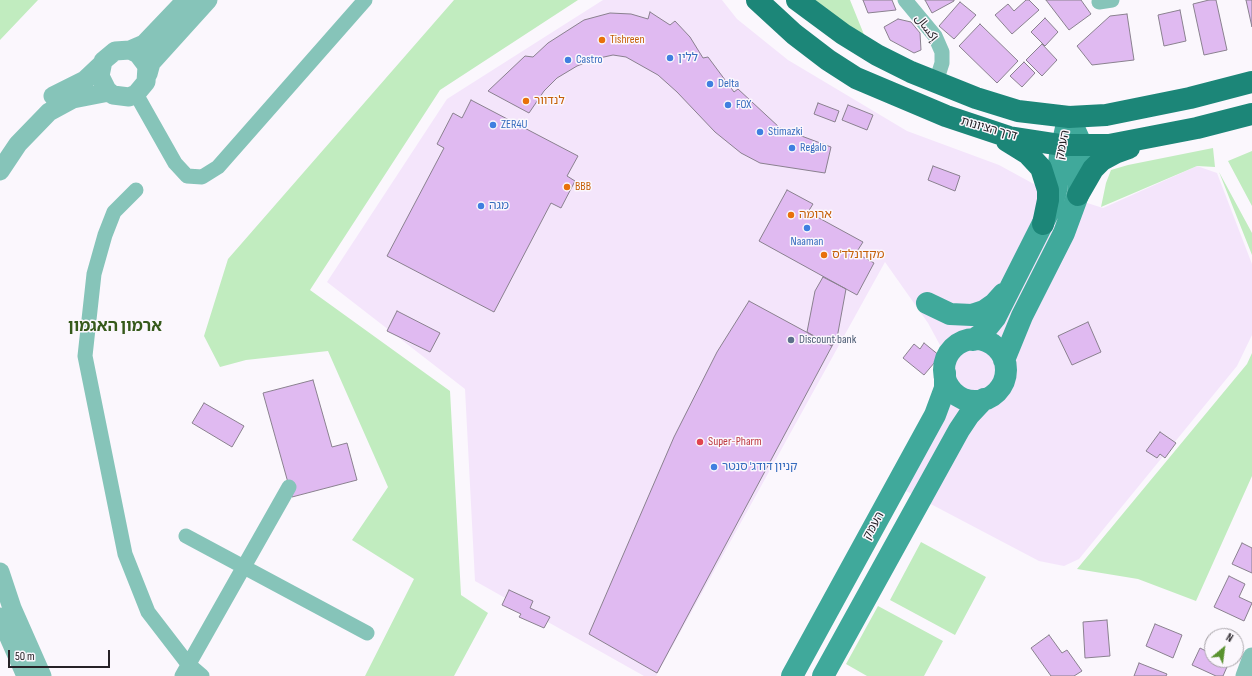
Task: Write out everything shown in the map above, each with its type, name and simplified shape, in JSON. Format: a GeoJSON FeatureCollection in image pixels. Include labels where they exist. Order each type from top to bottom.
{"type":"FeatureCollection","features":[{"type":"Feature","properties":{"kind":"highway","name":"דרך הציונות"},"geometry":{"type":"LineString","coordinates":[[757,0],[794,34],[828,60],[856,78],[946,116],[1009,137],[1072,145],[1109,145],[1166,135],[1252,114]]}},
{"type":"Feature","properties":{"kind":"highway"},"geometry":{"type":"LineString","coordinates":[[797,0],[843,34],[877,55],[936,82],[976,98],[1018,111],[1069,117],[1130,111],[1190,98],[1252,82]]}},
{"type":"Feature","properties":{"kind":"highway"},"geometry":{"type":"LineString","coordinates":[[992,132],[1028,154],[1041,168],[1048,190],[1048,200],[1043,224]]}},
{"type":"Feature","properties":{"kind":"highway"},"geometry":{"type":"LineString","coordinates":[[1078,196],[1093,169],[1102,160],[1114,152],[1166,135]]}},
{"type":"Feature","properties":{"kind":"main road","name":"העמק"},"geometry":{"type":"LineString","coordinates":[[1004,360],[1017,326],[1064,233],[1078,196],[1069,117]]}},
{"type":"Feature","properties":{"kind":"main road","name":"העמק"},"geometry":{"type":"LineString","coordinates":[[973,340],[983,333],[995,318],[1043,224],[1072,145]]}},
{"type":"Feature","properties":{"kind":"main road"},"geometry":{"type":"LineString","coordinates":[[927,303],[950,314],[972,315],[984,311],[994,304],[1013,283]]}},
{"type":"Feature","properties":{"kind":"main road"},"geometry":{"type":"LineString","coordinates":[[823,676],[959,430],[969,415],[984,399],[997,392],[1006,378],[1006,367],[1004,360],[997,348],[982,340],[973,340],[958,345],[950,352],[946,362],[945,372],[947,383],[959,396],[969,400],[984,399]]}},
{"type":"Feature","properties":{"kind":"main road","name":"העמק"},"geometry":{"type":"LineString","coordinates":[[792,676],[936,415],[945,388],[945,372]]}},
{"type":"Feature","properties":{"kind":"street"},"geometry":{"type":"LineString","coordinates":[[0,148],[24,119],[39,105],[85,80],[102,64],[108,55],[115,51],[130,50],[144,44],[186,0]]}},
{"type":"Feature","properties":{"kind":"street"},"geometry":{"type":"LineString","coordinates":[[102,64],[100,76],[102,84],[109,92],[121,97],[136,94],[146,82],[152,63],[208,0]]}},
{"type":"Feature","properties":{"kind":"street"},"geometry":{"type":"LineString","coordinates":[[136,94],[175,163],[187,176],[202,177],[218,167],[365,0]]}},
{"type":"Feature","properties":{"kind":"street","name":"إكسال"},"geometry":{"type":"LineString","coordinates":[[905,0],[935,36],[942,52],[942,63],[936,82]]}},
{"type":"Feature","properties":{"kind":"street"},"geometry":{"type":"LineString","coordinates":[[130,50],[143,59],[147,66],[148,74]]}},
{"type":"Feature","properties":{"kind":"street"},"geometry":{"type":"LineString","coordinates":[[0,171],[18,144],[49,112],[73,99],[109,92]]}},
{"type":"Feature","properties":{"kind":"street"},"geometry":{"type":"LineString","coordinates":[[136,190],[114,212],[105,235],[94,274],[85,356],[125,554],[148,612],[185,670],[202,676]]}},
{"type":"Feature","properties":{"kind":"street"},"geometry":{"type":"LineString","coordinates":[[185,670],[289,487]]}},
{"type":"Feature","properties":{"kind":"street"},"geometry":{"type":"LineString","coordinates":[[186,536],[367,633]]}},
{"type":"Feature","properties":{"kind":"street"},"geometry":{"type":"LineString","coordinates":[[0,572],[12,608],[42,676]]}},
{"type":"Feature","properties":{"kind":"street"},"geometry":{"type":"LineString","coordinates":[[0,617],[26,676]]}},
{"type":"Feature","properties":{"kind":"street"},"geometry":{"type":"LineString","coordinates":[[1245,676],[1252,656]]}},
{"type":"Feature","properties":{"kind":"shaded area"},"geometry":{"type":"Polygon","coordinates":[[[603,0],[722,0],[737,19],[788,60],[907,131],[999,165],[1043,189],[1103,208],[1197,166],[1217,173],[1252,264],[1252,335],[1237,366],[1079,559],[1064,566],[1039,561],[887,481],[954,371],[928,323],[885,262],[656,676],[644,676],[475,581],[465,389],[327,282],[447,99],[603,0]]]}},
{"type":"Feature","properties":{"kind":"green space"},"geometry":{"type":"Polygon","coordinates":[[[0,0],[38,0],[0,40],[0,0]]]}},
{"type":"Feature","properties":{"kind":"green space"},"geometry":{"type":"Polygon","coordinates":[[[454,0],[578,0],[440,90],[310,290],[450,391],[461,595],[488,613],[454,676],[365,676],[414,579],[352,540],[388,487],[328,351],[246,360],[220,367],[204,336],[228,259],[454,0]]]}},
{"type":"Feature","properties":{"kind":"green space"},"geometry":{"type":"Polygon","coordinates":[[[815,0],[850,0],[867,42],[815,0]]]}},
{"type":"Feature","properties":{"kind":"green space"},"geometry":{"type":"Polygon","coordinates":[[[1213,148],[1215,167],[1197,166],[1101,207],[1106,183],[1111,170],[1128,165],[1213,148]]]}},
{"type":"Feature","properties":{"kind":"green space"},"geometry":{"type":"Polygon","coordinates":[[[1252,151],[1252,206],[1228,161],[1252,151]]]}},
{"type":"Feature","properties":{"kind":"green space"},"geometry":{"type":"Polygon","coordinates":[[[1219,172],[1252,233],[1252,255],[1219,172]]]}},
{"type":"Feature","properties":{"kind":"green space"},"geometry":{"type":"Polygon","coordinates":[[[1252,353],[1252,476],[1196,601],[1138,579],[1077,569],[1247,364],[1252,353]]]}},
{"type":"Feature","properties":{"kind":"green space"},"geometry":{"type":"Polygon","coordinates":[[[921,542],[986,577],[955,635],[890,600],[921,542]]]}},
{"type":"Feature","properties":{"kind":"green space"},"geometry":{"type":"Polygon","coordinates":[[[878,606],[943,641],[924,676],[867,676],[846,664],[878,606]]]}},
{"type":"Feature","properties":{"kind":"building"},"geometry":{"type":"Polygon","coordinates":[[[863,0],[892,0],[896,10],[868,13],[863,0]]]}},
{"type":"Feature","properties":{"kind":"building"},"geometry":{"type":"Polygon","coordinates":[[[925,0],[954,0],[954,1],[932,13],[925,0]]]}},
{"type":"Feature","properties":{"kind":"building"},"geometry":{"type":"Polygon","coordinates":[[[1026,0],[1029,0],[1039,10],[1012,34],[995,15],[1008,4],[1014,11],[1026,0]]]}},
{"type":"Feature","properties":{"kind":"building"},"geometry":{"type":"Polygon","coordinates":[[[1046,0],[1081,0],[1091,14],[1069,30],[1046,0]]]}},
{"type":"Feature","properties":{"kind":"building"},"geometry":{"type":"Polygon","coordinates":[[[1216,0],[1227,50],[1204,55],[1193,4],[1216,0]]]}},
{"type":"Feature","properties":{"kind":"building"},"geometry":{"type":"Polygon","coordinates":[[[1246,0],[1252,0],[1252,27],[1246,0]]]}},
{"type":"Feature","properties":{"kind":"building"},"geometry":{"type":"Polygon","coordinates":[[[960,2],[976,15],[954,39],[939,26],[960,2]]]}},
{"type":"Feature","properties":{"kind":"building"},"geometry":{"type":"Polygon","coordinates":[[[1180,10],[1186,41],[1164,46],[1158,15],[1180,10]]]}},
{"type":"Feature","properties":{"kind":"building"},"geometry":{"type":"Polygon","coordinates":[[[650,12],[670,25],[675,21],[690,37],[703,58],[708,57],[734,92],[738,89],[780,128],[831,147],[825,173],[760,163],[741,153],[715,132],[677,92],[658,75],[626,57],[613,55],[595,59],[577,66],[557,78],[544,91],[529,113],[488,91],[525,56],[533,57],[548,43],[584,20],[610,13],[631,14],[648,19],[650,12]]]}},
{"type":"Feature","properties":{"kind":"building"},"geometry":{"type":"Polygon","coordinates":[[[1127,14],[1134,60],[1092,65],[1077,46],[1110,16],[1127,14]]]}},
{"type":"Feature","properties":{"kind":"building"},"geometry":{"type":"Polygon","coordinates":[[[1045,18],[1058,32],[1045,46],[1031,32],[1045,18]]]}},
{"type":"Feature","properties":{"kind":"building"},"geometry":{"type":"Polygon","coordinates":[[[898,19],[911,22],[920,33],[921,50],[914,53],[890,40],[884,27],[898,19]]]}},
{"type":"Feature","properties":{"kind":"building"},"geometry":{"type":"Polygon","coordinates":[[[980,24],[1018,61],[997,83],[959,46],[980,24]]]}},
{"type":"Feature","properties":{"kind":"building"},"geometry":{"type":"Polygon","coordinates":[[[1042,44],[1057,60],[1042,76],[1026,60],[1042,44]]]}},
{"type":"Feature","properties":{"kind":"building"},"geometry":{"type":"Polygon","coordinates":[[[1024,62],[1035,73],[1022,87],[1010,76],[1024,62]]]}},
{"type":"Feature","properties":{"kind":"building","name":"מגה"},"geometry":{"type":"Polygon","coordinates":[[[471,100],[578,156],[567,176],[575,181],[561,208],[551,203],[494,312],[387,256],[444,148],[437,144],[453,113],[462,118],[471,100]]]}},
{"type":"Feature","properties":{"kind":"building"},"geometry":{"type":"Polygon","coordinates":[[[818,103],[839,111],[835,122],[814,114],[818,103]]]}},
{"type":"Feature","properties":{"kind":"building"},"geometry":{"type":"Polygon","coordinates":[[[848,105],[873,115],[867,130],[842,120],[848,105]]]}},
{"type":"Feature","properties":{"kind":"building"},"geometry":{"type":"Polygon","coordinates":[[[933,166],[960,176],[955,191],[928,180],[933,166]]]}},
{"type":"Feature","properties":{"kind":"building"},"geometry":{"type":"Polygon","coordinates":[[[787,190],[813,204],[808,212],[863,242],[856,253],[874,263],[857,295],[759,241],[787,190]]]}},
{"type":"Feature","properties":{"kind":"building"},"geometry":{"type":"Polygon","coordinates":[[[823,277],[846,289],[837,338],[832,346],[807,332],[815,291],[823,277]]]}},
{"type":"Feature","properties":{"kind":"building","name":"קניון דודג' סנטר"},"geometry":{"type":"Polygon","coordinates":[[[749,301],[832,346],[657,673],[589,634],[674,437],[717,352],[749,301]]]}},
{"type":"Feature","properties":{"kind":"building"},"geometry":{"type":"Polygon","coordinates":[[[397,311],[440,333],[430,352],[387,331],[397,311]]]}},
{"type":"Feature","properties":{"kind":"building"},"geometry":{"type":"Polygon","coordinates":[[[1088,322],[1101,352],[1072,365],[1058,336],[1088,322]]]}},
{"type":"Feature","properties":{"kind":"building"},"geometry":{"type":"Polygon","coordinates":[[[924,343],[940,356],[924,375],[903,358],[914,344],[920,349],[924,343]]]}},
{"type":"Feature","properties":{"kind":"building"},"geometry":{"type":"Polygon","coordinates":[[[313,380],[332,447],[347,443],[357,480],[292,497],[263,393],[313,380]]]}},
{"type":"Feature","properties":{"kind":"building"},"geometry":{"type":"Polygon","coordinates":[[[204,403],[244,426],[232,447],[192,423],[204,403]]]}},
{"type":"Feature","properties":{"kind":"building"},"geometry":{"type":"Polygon","coordinates":[[[1160,432],[1176,443],[1165,458],[1160,454],[1157,458],[1146,451],[1160,432]]]}},
{"type":"Feature","properties":{"kind":"building"},"geometry":{"type":"Polygon","coordinates":[[[1242,543],[1252,548],[1252,573],[1232,564],[1242,543]]]}},
{"type":"Feature","properties":{"kind":"building"},"geometry":{"type":"Polygon","coordinates":[[[1229,576],[1245,584],[1239,597],[1252,603],[1244,621],[1214,607],[1229,576]]]}},
{"type":"Feature","properties":{"kind":"building"},"geometry":{"type":"Polygon","coordinates":[[[509,590],[533,601],[530,608],[550,617],[544,628],[519,617],[521,614],[502,605],[509,590]]]}},
{"type":"Feature","properties":{"kind":"building"},"geometry":{"type":"Polygon","coordinates":[[[1107,620],[1110,656],[1085,658],[1083,622],[1107,620]]]}},
{"type":"Feature","properties":{"kind":"building"},"geometry":{"type":"Polygon","coordinates":[[[1155,624],[1182,635],[1173,658],[1146,646],[1155,624]]]}},
{"type":"Feature","properties":{"kind":"building"},"geometry":{"type":"Polygon","coordinates":[[[1049,635],[1062,653],[1067,650],[1082,671],[1074,676],[1051,676],[1031,648],[1049,635]]]}},
{"type":"Feature","properties":{"kind":"building"},"geometry":{"type":"Polygon","coordinates":[[[1200,648],[1204,650],[1204,668],[1226,668],[1223,676],[1216,676],[1192,665],[1200,648]]]}},
{"type":"Feature","properties":{"kind":"building"},"geometry":{"type":"Polygon","coordinates":[[[1139,663],[1167,674],[1166,676],[1134,676],[1139,663]]]}},
{"type":"Feature","properties":{"kind":"place","name":"Tishreen"},"geometry":{"type":"Point","coordinates":[602,40]}},
{"type":"Feature","properties":{"kind":"place","name":"ללין"},"geometry":{"type":"Point","coordinates":[670,58]}},
{"type":"Feature","properties":{"kind":"place","name":"Castro"},"geometry":{"type":"Point","coordinates":[568,60]}},
{"type":"Feature","properties":{"kind":"place","name":"Delta"},"geometry":{"type":"Point","coordinates":[710,84]}},
{"type":"Feature","properties":{"kind":"place","name":"לנדוור"},"geometry":{"type":"Point","coordinates":[526,101]}},
{"type":"Feature","properties":{"kind":"place","name":"FOX"},"geometry":{"type":"Point","coordinates":[728,105]}},
{"type":"Feature","properties":{"kind":"place","name":"ZER4U"},"geometry":{"type":"Point","coordinates":[493,125]}},
{"type":"Feature","properties":{"kind":"place","name":"Stimazki"},"geometry":{"type":"Point","coordinates":[760,132]}},
{"type":"Feature","properties":{"kind":"place","name":"Regalo"},"geometry":{"type":"Point","coordinates":[792,148]}},
{"type":"Feature","properties":{"kind":"place","name":"BBB"},"geometry":{"type":"Point","coordinates":[567,187]}},
{"type":"Feature","properties":{"kind":"place","name":"מגה"},"geometry":{"type":"Point","coordinates":[481,206]}},
{"type":"Feature","properties":{"kind":"place","name":"ארומה"},"geometry":{"type":"Point","coordinates":[791,215]}},
{"type":"Feature","properties":{"kind":"place","name":"Naaman"},"geometry":{"type":"Point","coordinates":[807,228]}},
{"type":"Feature","properties":{"kind":"place","name":"מקדונלד'ס"},"geometry":{"type":"Point","coordinates":[824,255]}},
{"type":"Feature","properties":{"kind":"place","name":"Discount bank"},"geometry":{"type":"Point","coordinates":[791,340]}},
{"type":"Feature","properties":{"kind":"place","name":"Super-Pharm"},"geometry":{"type":"Point","coordinates":[700,442]}},
{"type":"Feature","properties":{"kind":"place","name":"קניון דודג' סנטר"},"geometry":{"type":"Point","coordinates":[714,467]}},
{"type":"Feature","properties":{"kind":"district","name":"ארמון האגמון"},"geometry":{"type":"Point","coordinates":[115,327]}}]}
